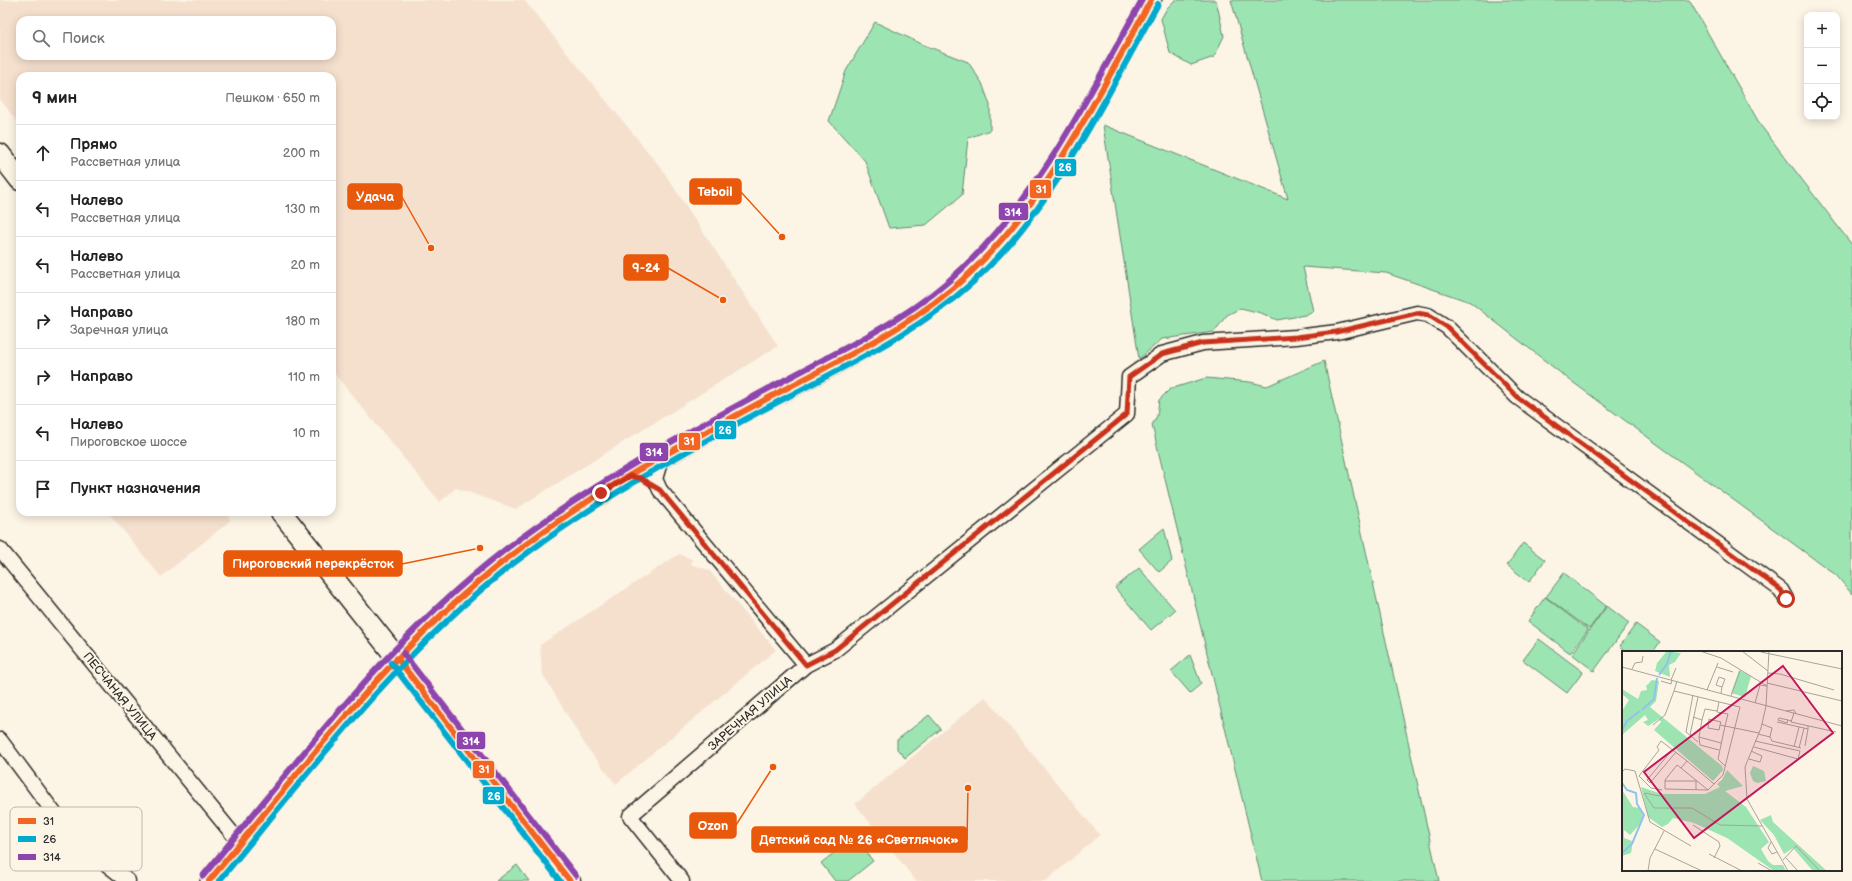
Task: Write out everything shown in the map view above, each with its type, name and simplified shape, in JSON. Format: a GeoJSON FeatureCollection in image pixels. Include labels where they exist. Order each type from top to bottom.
{"type":"FeatureCollection","features":[{"type":"Feature","properties":{"kind":"main road"},"geometry":{"type":"LineString","coordinates":[[397,658],[456,602],[508,557],[586,502],[661,458],[916,317],[967,276],[1015,226],[1038,196],[1085,117],[1151,0]]}},
{"type":"Feature","properties":{"kind":"main road"},"geometry":{"type":"LineString","coordinates":[[0,154],[16,175]]}},
{"type":"Feature","properties":{"kind":"main road"},"geometry":{"type":"LineString","coordinates":[[284,516],[397,658],[570,881]]}},
{"type":"Feature","properties":{"kind":"street","name":"ЗАРЕЧНАЯ УЛИЦА"},"geometry":{"type":"LineString","coordinates":[[682,881],[630,816],[806,665],[835,650],[1127,414],[1129,377],[1162,354],[1203,343],[1296,337],[1336,332],[1411,314],[1428,315],[1447,327],[1517,397],[1781,590],[1786,599]]}},
{"type":"Feature","properties":{"kind":"street"},"geometry":{"type":"LineString","coordinates":[[661,458],[655,480],[660,490],[806,665]]}},
{"type":"Feature","properties":{"kind":"street"},"geometry":{"type":"LineString","coordinates":[[630,476],[640,478],[660,490]]}},
{"type":"Feature","properties":{"kind":"street","name":"ПЕСЧАНАЯ УЛИЦА"},"geometry":{"type":"LineString","coordinates":[[0,549],[240,843]]}},
{"type":"Feature","properties":{"kind":"street"},"geometry":{"type":"LineString","coordinates":[[209,881],[358,701],[397,658]]}},
{"type":"Feature","properties":{"kind":"street"},"geometry":{"type":"LineString","coordinates":[[0,740],[50,807]]}},
{"type":"Feature","properties":{"kind":"street"},"geometry":{"type":"LineString","coordinates":[[115,871],[128,881]]}},
{"type":"Feature","properties":{"kind":"shaded area"},"geometry":{"type":"Polygon","coordinates":[[[0,0],[524,0],[662,169],[778,346],[516,509],[456,488],[440,502],[336,376],[336,72],[16,72],[16,121],[0,99],[0,0]]]}},
{"type":"Feature","properties":{"kind":"shaded area"},"geometry":{"type":"Polygon","coordinates":[[[111,516],[228,516],[231,520],[161,577],[111,516]]]}},
{"type":"Feature","properties":{"kind":"shaded area"},"geometry":{"type":"Polygon","coordinates":[[[679,554],[692,559],[691,564],[709,570],[776,650],[616,784],[587,748],[542,673],[540,645],[679,554]]]}},
{"type":"Feature","properties":{"kind":"shaded area"},"geometry":{"type":"Polygon","coordinates":[[[985,697],[1100,835],[1046,881],[916,881],[855,804],[985,697]]]}},
{"type":"Feature","properties":{"kind":"green space"},"geometry":{"type":"Polygon","coordinates":[[[1175,0],[1216,0],[1224,36],[1214,57],[1191,65],[1170,53],[1161,19],[1167,8],[1175,0]]]}},
{"type":"Feature","properties":{"kind":"green space"},"geometry":{"type":"Polygon","coordinates":[[[1231,0],[1689,0],[1761,126],[1852,245],[1852,594],[1836,575],[1567,378],[1470,302],[1386,273],[1303,267],[1313,311],[1305,315],[1277,320],[1261,313],[1241,308],[1227,315],[1214,332],[1162,339],[1139,359],[1103,125],[1288,199],[1231,0]]]}},
{"type":"Feature","properties":{"kind":"green space"},"geometry":{"type":"Polygon","coordinates":[[[875,22],[924,45],[968,62],[982,83],[990,105],[990,130],[968,138],[962,195],[926,225],[889,228],[865,161],[829,121],[846,71],[875,22]]]}},
{"type":"Feature","properties":{"kind":"green space"},"geometry":{"type":"Polygon","coordinates":[[[1324,361],[1439,881],[1262,881],[1152,425],[1157,416],[1159,400],[1170,389],[1206,378],[1250,382],[1267,386],[1324,361]]]}},
{"type":"Feature","properties":{"kind":"green space"},"geometry":{"type":"Polygon","coordinates":[[[1164,528],[1172,561],[1159,572],[1139,549],[1164,528]]]}},
{"type":"Feature","properties":{"kind":"green space"},"geometry":{"type":"Polygon","coordinates":[[[1523,543],[1545,560],[1529,582],[1507,565],[1523,543]]]}},
{"type":"Feature","properties":{"kind":"green space"},"geometry":{"type":"Polygon","coordinates":[[[1139,568],[1175,610],[1151,630],[1115,588],[1139,568]]]}},
{"type":"Feature","properties":{"kind":"green space"},"geometry":{"type":"Polygon","coordinates":[[[1564,573],[1606,606],[1589,629],[1546,597],[1564,573]]]}},
{"type":"Feature","properties":{"kind":"green space"},"geometry":{"type":"Polygon","coordinates":[[[1545,597],[1588,630],[1570,653],[1528,621],[1545,597]]]}},
{"type":"Feature","properties":{"kind":"green space"},"geometry":{"type":"Polygon","coordinates":[[[1607,606],[1629,623],[1594,671],[1572,654],[1607,606]]]}},
{"type":"Feature","properties":{"kind":"green space"},"geometry":{"type":"Polygon","coordinates":[[[1636,624],[1660,642],[1654,651],[1627,651],[1620,646],[1636,624]]]}},
{"type":"Feature","properties":{"kind":"green space"},"geometry":{"type":"Polygon","coordinates":[[[1539,639],[1583,672],[1567,693],[1523,660],[1539,639]]]}},
{"type":"Feature","properties":{"kind":"green space"},"geometry":{"type":"Polygon","coordinates":[[[1190,655],[1201,684],[1190,693],[1171,671],[1190,655]]]}},
{"type":"Feature","properties":{"kind":"green space"},"geometry":{"type":"Polygon","coordinates":[[[929,715],[941,729],[905,758],[897,749],[897,740],[929,715]]]}},
{"type":"Feature","properties":{"kind":"green space"},"geometry":{"type":"Polygon","coordinates":[[[854,837],[873,861],[848,881],[835,881],[821,863],[854,837]]]}},
{"type":"Feature","properties":{"kind":"green space"},"geometry":{"type":"Polygon","coordinates":[[[517,865],[529,881],[496,881],[517,865]]]}},
{"type":"Feature","properties":{"kind":"transit line","name":"314"},"geometry":{"type":"LineString","coordinates":[[203,876],[309,746],[383,662],[422,622],[463,584],[506,549],[572,503],[640,460],[710,420],[877,331],[900,317],[944,285],[964,267],[992,238],[1041,174],[1083,106],[1142,0]]}},
{"type":"Feature","properties":{"kind":"transit line","name":"31"},"geometry":{"type":"LineString","coordinates":[[209,881],[350,710],[387,669],[466,592],[509,557],[575,510],[643,467],[714,427],[881,338],[927,308],[949,292],[969,274],[998,244],[1048,179],[1091,108],[1151,0]]}},
{"type":"Feature","properties":{"kind":"transit line","name":"26"},"geometry":{"type":"LineString","coordinates":[[219,881],[322,755],[394,673],[472,598],[514,563],[579,517],[648,474],[718,434],[885,345],[908,331],[952,300],[973,282],[1002,252],[1029,220],[1053,186],[1097,114],[1158,4]]}},
{"type":"Feature","properties":{"kind":"transit line","name":"314"},"geometry":{"type":"LineString","coordinates":[[403,653],[576,876]]}},
{"type":"Feature","properties":{"kind":"transit line","name":"31"},"geometry":{"type":"LineString","coordinates":[[397,658],[570,881]]}},
{"type":"Feature","properties":{"kind":"transit line","name":"26"},"geometry":{"type":"LineString","coordinates":[[391,663],[560,881]]}},
{"type":"Feature","properties":{"kind":"place","name":"Teboil"},"geometry":{"type":"Point","coordinates":[782,237]}},
{"type":"Feature","properties":{"kind":"place","name":"Удача"},"geometry":{"type":"Point","coordinates":[431,248]}},
{"type":"Feature","properties":{"kind":"place","name":"9-24"},"geometry":{"type":"Point","coordinates":[723,300]}},
{"type":"Feature","properties":{"kind":"place","name":"Пироговский перекрёсток"},"geometry":{"type":"Point","coordinates":[480,548]}},
{"type":"Feature","properties":{"kind":"place","name":"Ozon"},"geometry":{"type":"Point","coordinates":[773,767]}},
{"type":"Feature","properties":{"kind":"place","name":"Детский сад № 26 «Светлячок»"},"geometry":{"type":"Point","coordinates":[968,788]}},
{"type":"Feature","properties":{"kind":"route"},"geometry":{"type":"LineString","coordinates":[[601,493],[630,476],[640,478],[651,483],[660,490],[806,665],[835,650],[1127,414],[1129,377],[1162,354],[1203,343],[1296,337],[1336,332],[1417,313],[1428,315],[1447,327],[1517,397],[1781,590],[1786,599]]}}]}
